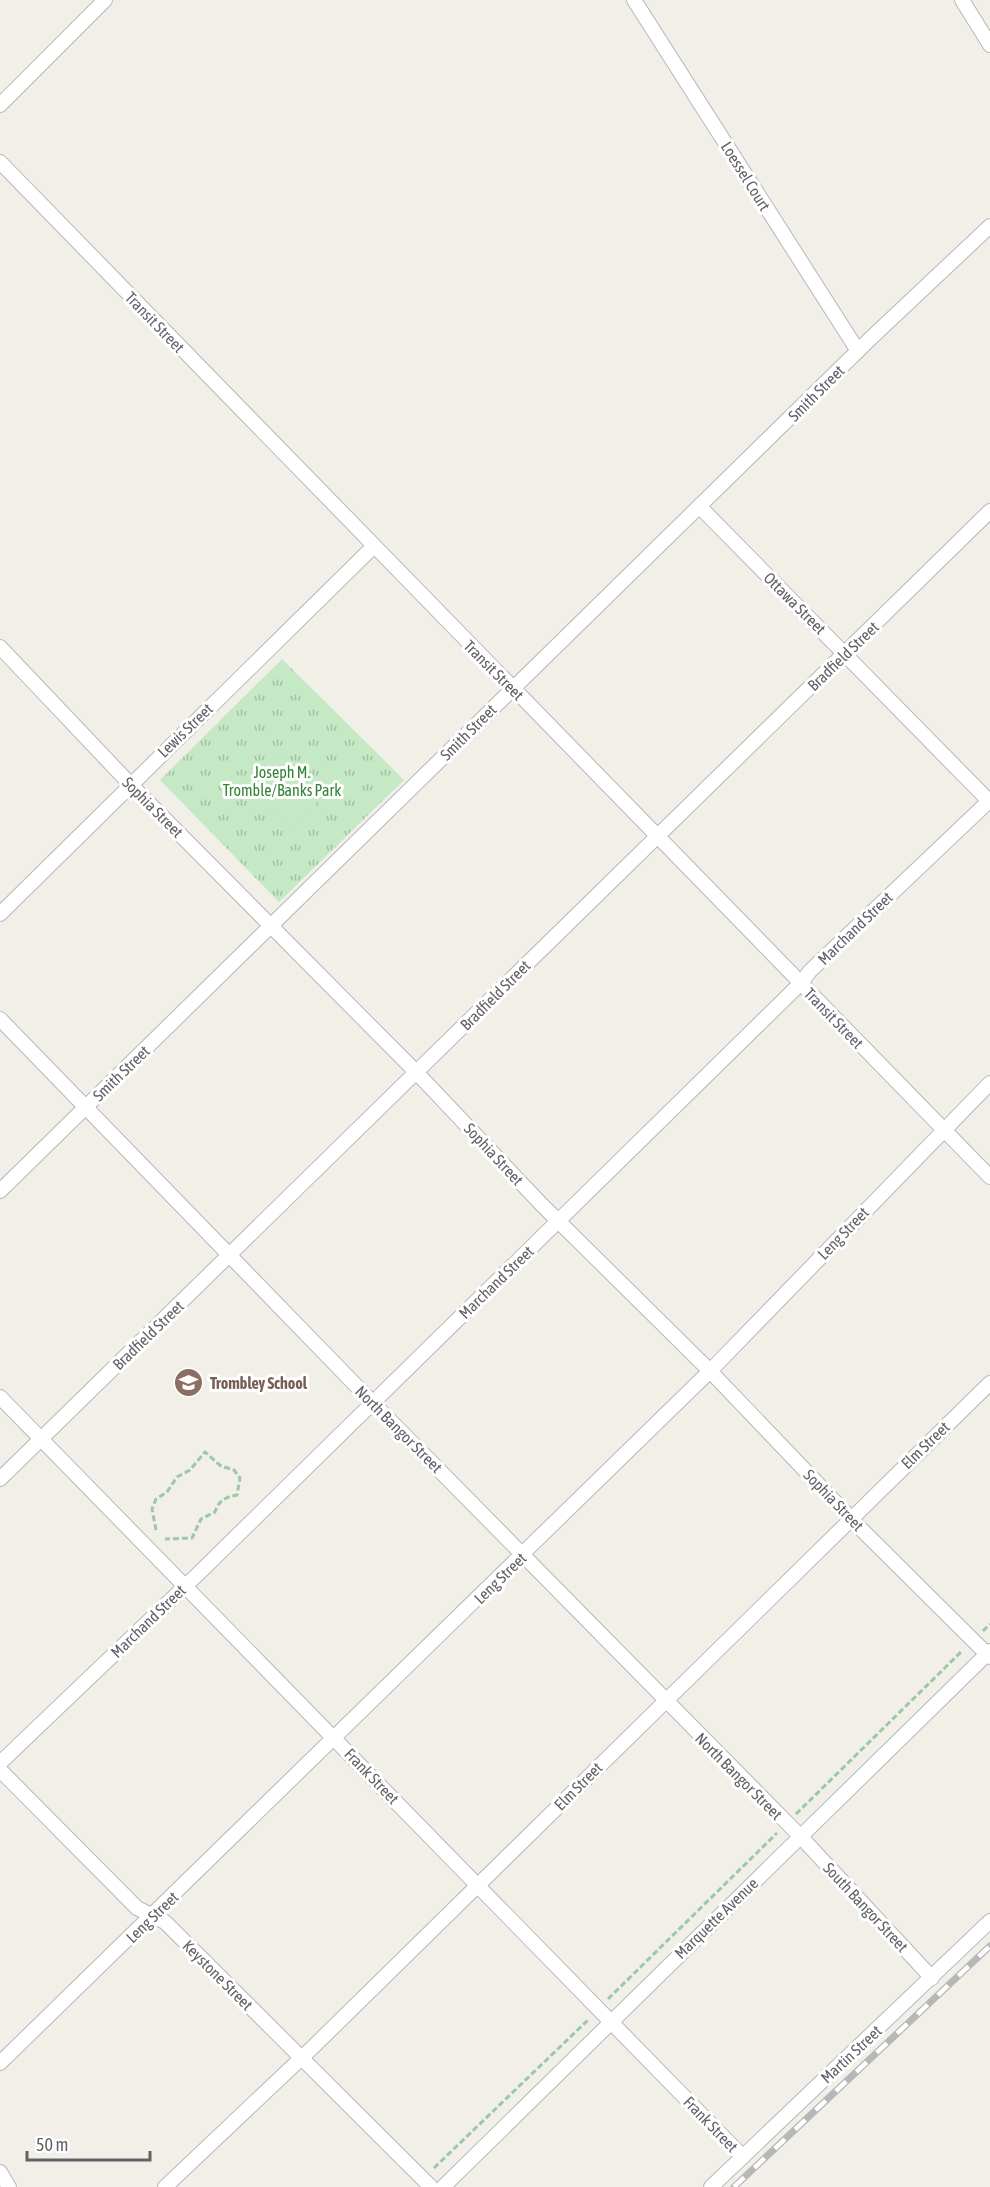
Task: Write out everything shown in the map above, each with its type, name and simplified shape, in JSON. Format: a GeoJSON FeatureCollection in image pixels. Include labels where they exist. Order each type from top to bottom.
{"type":"FeatureCollection","features":[{"type":"Feature","properties":{"kind":"street"},"geometry":{"type":"LineString","coordinates":[[0,105],[105,0]]}},
{"type":"Feature","properties":{"kind":"street","name":"Loessel Court"},"geometry":{"type":"LineString","coordinates":[[634,0],[858,351]]}},
{"type":"Feature","properties":{"kind":"street"},"geometry":{"type":"LineString","coordinates":[[962,0],[990,45]]}},
{"type":"Feature","properties":{"kind":"street","name":"Transit Street"},"geometry":{"type":"LineString","coordinates":[[0,162],[373,547],[990,1177]]}},
{"type":"Feature","properties":{"kind":"street","name":"Smith Street"},"geometry":{"type":"LineString","coordinates":[[0,1191],[512,688],[858,351],[990,226]]}},
{"type":"Feature","properties":{"kind":"street","name":"Ottawa Street"},"geometry":{"type":"LineString","coordinates":[[700,507],[990,801]]}},
{"type":"Feature","properties":{"kind":"street","name":"Bradfield Street"},"geometry":{"type":"LineString","coordinates":[[0,1479],[990,511]]}},
{"type":"Feature","properties":{"kind":"street","name":"Lewis Street"},"geometry":{"type":"LineString","coordinates":[[0,914],[373,547]]}},
{"type":"Feature","properties":{"kind":"street","name":"Sophia Street"},"geometry":{"type":"LineString","coordinates":[[0,647],[130,784],[417,1073],[559,1221],[710,1371],[972,1641],[989,1654]]}},
{"type":"Feature","properties":{"kind":"street","name":"Marchand Street"},"geometry":{"type":"LineString","coordinates":[[0,1762],[373,1403],[801,983],[810,971],[990,801]]}},
{"type":"Feature","properties":{"kind":"street","name":"North Bangor Street"},"geometry":{"type":"LineString","coordinates":[[0,1019],[373,1403],[800,1836]]}},
{"type":"Feature","properties":{"kind":"street","name":"Leng Street"},"geometry":{"type":"LineString","coordinates":[[0,2063],[710,1371],[942,1129],[990,1083]]}},
{"type":"Feature","properties":{"kind":"street","name":"Elm Street"},"geometry":{"type":"LineString","coordinates":[[165,2187],[301,2058],[990,1383]]}},
{"type":"Feature","properties":{"kind":"street","name":"Frank Street"},"geometry":{"type":"LineString","coordinates":[[0,1397],[611,2020],[742,2157]]}},
{"type":"Feature","properties":{"kind":"street","name":"Marquette Avenue"},"geometry":{"type":"LineString","coordinates":[[443,2187],[611,2020],[989,1654]]}},
{"type":"Feature","properties":{"kind":"street","name":"Keystone Street"},"geometry":{"type":"LineString","coordinates":[[0,1770],[137,1908],[165,1922],[427,2185]]}},
{"type":"Feature","properties":{"kind":"street","name":"South Bangor Street"},"geometry":{"type":"LineString","coordinates":[[800,1836],[932,1977]]}},
{"type":"Feature","properties":{"kind":"street","name":"Martin Street"},"geometry":{"type":"LineString","coordinates":[[711,2187],[990,1921]]}},
{"type":"Feature","properties":{"kind":"street"},"geometry":{"type":"LineString","coordinates":[[0,2172],[9,2187]]}},
{"type":"Feature","properties":{"kind":"path"},"geometry":{"type":"LineString","coordinates":[[156,1530],[152,1509],[156,1498],[167,1492],[177,1477],[190,1470],[205,1452],[221,1466],[234,1470],[240,1478],[237,1495],[226,1497],[216,1506],[215,1512],[201,1519],[192,1538],[165,1539]]}},
{"type":"Feature","properties":{"kind":"path"},"geometry":{"type":"LineString","coordinates":[[427,2185],[432,2171],[990,1624]]}},
{"type":"Feature","properties":{"kind":"green space","name":"Joseph M. Tromble/Banks Park"},"geometry":{"type":"Polygon","coordinates":[[[282,659],[404,780],[279,902],[160,780],[282,659]]]}},
{"type":"Feature","properties":{"kind":"green space"},"geometry":{"type":"Polygon","coordinates":[[[274,750],[320,800],[290,829],[242,779],[274,750]]]}},
{"type":"Feature","properties":{"kind":"railway"},"geometry":{"type":"LineString","coordinates":[[734,2187],[990,1946]]}},
{"type":"Feature","properties":{"kind":"place","name":"Trombley School"},"geometry":{"type":"Point","coordinates":[189,1383]}}]}
